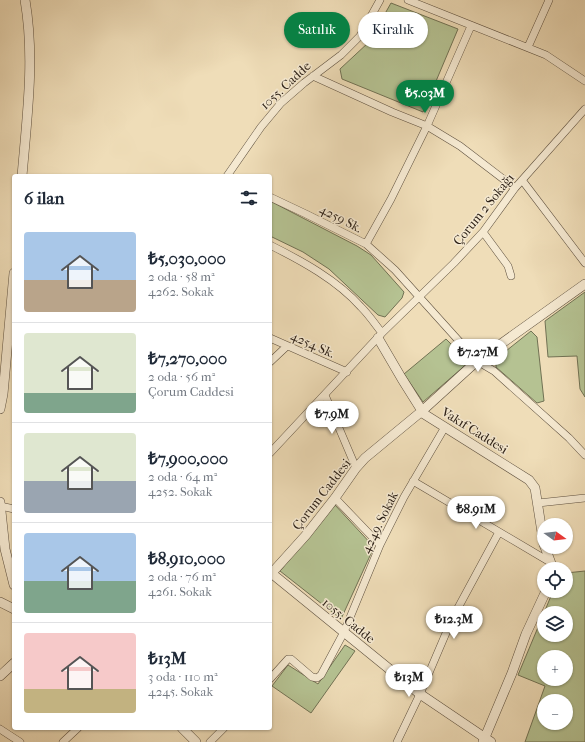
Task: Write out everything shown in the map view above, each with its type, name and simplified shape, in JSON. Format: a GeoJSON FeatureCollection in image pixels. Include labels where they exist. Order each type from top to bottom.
{"type":"FeatureCollection","features":[{"type":"Feature","properties":{"kind":"street"},"geometry":{"type":"LineString","coordinates":[[22,174],[30,63],[30,36],[25,0]]}},
{"type":"Feature","properties":{"kind":"street","name":"1055. Cadde"},"geometry":{"type":"LineString","coordinates":[[229,174],[261,127],[281,103],[341,55],[357,40],[380,0]]}},
{"type":"Feature","properties":{"kind":"street"},"geometry":{"type":"LineString","coordinates":[[408,0],[546,55],[585,81]]}},
{"type":"Feature","properties":{"kind":"street"},"geometry":{"type":"LineString","coordinates":[[528,47],[549,0]]}},
{"type":"Feature","properties":{"kind":"street"},"geometry":{"type":"LineString","coordinates":[[366,244],[391,199],[427,126],[471,26]]}},
{"type":"Feature","properties":{"kind":"street"},"geometry":{"type":"LineString","coordinates":[[313,76],[392,112],[427,126],[460,146],[515,188]]}},
{"type":"Feature","properties":{"kind":"street","name":"Çorum 2 Sokağı"},"geometry":{"type":"LineString","coordinates":[[272,451],[380,335],[454,263],[483,232],[515,188],[585,109]]}},
{"type":"Feature","properties":{"kind":"street"},"geometry":{"type":"LineString","coordinates":[[522,180],[585,263]]}},
{"type":"Feature","properties":{"kind":"street","name":"4259 Sk."},"geometry":{"type":"LineString","coordinates":[[272,198],[366,244],[395,270],[477,361],[494,371],[570,438],[585,455]]}},
{"type":"Feature","properties":{"kind":"street"},"geometry":{"type":"LineString","coordinates":[[483,232],[508,266],[511,276]]}},
{"type":"Feature","properties":{"kind":"street","name":"Vakıf Caddesi"},"geometry":{"type":"LineString","coordinates":[[272,246],[292,255],[324,276],[361,306],[380,335],[391,362],[422,410],[428,416],[529,480],[535,488],[540,518]]}},
{"type":"Feature","properties":{"kind":"street","name":"Çorum Caddesi"},"geometry":{"type":"LineString","coordinates":[[272,573],[306,535],[356,468],[477,361],[585,284]]}},
{"type":"Feature","properties":{"kind":"street"},"geometry":{"type":"LineString","coordinates":[[0,409],[12,293]]}},
{"type":"Feature","properties":{"kind":"street","name":"4254 Sk."},"geometry":{"type":"LineString","coordinates":[[272,339],[346,372]]}},
{"type":"Feature","properties":{"kind":"street"},"geometry":{"type":"LineString","coordinates":[[272,360],[287,346]]}},
{"type":"Feature","properties":{"kind":"street"},"geometry":{"type":"LineString","coordinates":[[325,395],[356,468]]}},
{"type":"Feature","properties":{"kind":"street","name":"4249. Sokak"},"geometry":{"type":"LineString","coordinates":[[272,677],[288,659],[312,677],[317,678],[321,675],[344,632],[380,545],[404,497],[445,427]]}},
{"type":"Feature","properties":{"kind":"street"},"geometry":{"type":"LineString","coordinates":[[413,481],[499,532],[545,562]]}},
{"type":"Feature","properties":{"kind":"street"},"geometry":{"type":"LineString","coordinates":[[335,498],[380,545]]}},
{"type":"Feature","properties":{"kind":"street"},"geometry":{"type":"LineString","coordinates":[[538,503],[585,498]]}},
{"type":"Feature","properties":{"kind":"street"},"geometry":{"type":"LineString","coordinates":[[0,502],[5,549],[12,577]]}},
{"type":"Feature","properties":{"kind":"street"},"geometry":{"type":"LineString","coordinates":[[0,512],[12,509]]}},
{"type":"Feature","properties":{"kind":"street"},"geometry":{"type":"LineString","coordinates":[[397,742],[420,694],[452,619],[499,532]]}},
{"type":"Feature","properties":{"kind":"street","name":"1055. Cadde"},"geometry":{"type":"LineString","coordinates":[[272,575],[420,694],[486,741]]}},
{"type":"Feature","properties":{"kind":"street"},"geometry":{"type":"LineString","coordinates":[[486,741],[526,634],[543,598]]}},
{"type":"Feature","properties":{"kind":"street"},"geometry":{"type":"LineString","coordinates":[[0,602],[12,608]]}},
{"type":"Feature","properties":{"kind":"street"},"geometry":{"type":"LineString","coordinates":[[0,676],[12,665]]}},
{"type":"Feature","properties":{"kind":"street"},"geometry":{"type":"LineString","coordinates":[[0,729],[20,742]]}},
{"type":"Feature","properties":{"kind":"street"},"geometry":{"type":"LineString","coordinates":[[63,742],[76,730]]}},
{"type":"Feature","properties":{"kind":"street"},"geometry":{"type":"LineString","coordinates":[[184,730],[196,742]]}},
{"type":"Feature","properties":{"kind":"street"},"geometry":{"type":"LineString","coordinates":[[210,742],[222,730]]}},
{"type":"Feature","properties":{"kind":"green space"},"geometry":{"type":"Polygon","coordinates":[[[391,3],[414,12],[386,12],[391,3]]]}},
{"type":"Feature","properties":{"kind":"green space"},"geometry":{"type":"Polygon","coordinates":[[[428,17],[458,29],[423,112],[342,79],[340,69],[363,48],[428,48],[428,17]]]}},
{"type":"Feature","properties":{"kind":"green space"},"geometry":{"type":"Polygon","coordinates":[[[272,202],[357,246],[371,255],[404,292],[402,298],[385,317],[378,315],[329,269],[303,252],[272,237],[272,202]]]}},
{"type":"Feature","properties":{"kind":"green space"},"geometry":{"type":"Polygon","coordinates":[[[585,292],[585,397],[580,389],[577,356],[548,357],[545,321],[585,292]]]}},
{"type":"Feature","properties":{"kind":"green space"},"geometry":{"type":"Polygon","coordinates":[[[531,331],[537,337],[544,401],[537,403],[496,367],[496,359],[531,331]]]}},
{"type":"Feature","properties":{"kind":"green space"},"geometry":{"type":"Polygon","coordinates":[[[446,339],[469,362],[423,402],[404,374],[446,339]]]}},
{"type":"Feature","properties":{"kind":"green space"},"geometry":{"type":"Polygon","coordinates":[[[335,505],[374,547],[341,619],[280,571],[335,505]]]}},
{"type":"Feature","properties":{"kind":"green space"},"geometry":{"type":"Polygon","coordinates":[[[585,571],[585,742],[525,742],[537,708],[537,730],[573,730],[573,694],[542,694],[545,686],[573,686],[573,650],[537,650],[537,683],[518,675],[537,629],[537,642],[573,642],[573,606],[547,606],[550,598],[573,598],[573,572],[585,571]]]}},
{"type":"Feature","properties":{"kind":"green space"},"geometry":{"type":"Polygon","coordinates":[[[345,645],[355,651],[311,713],[272,686],[288,665],[318,684],[345,645]]]}}]}
